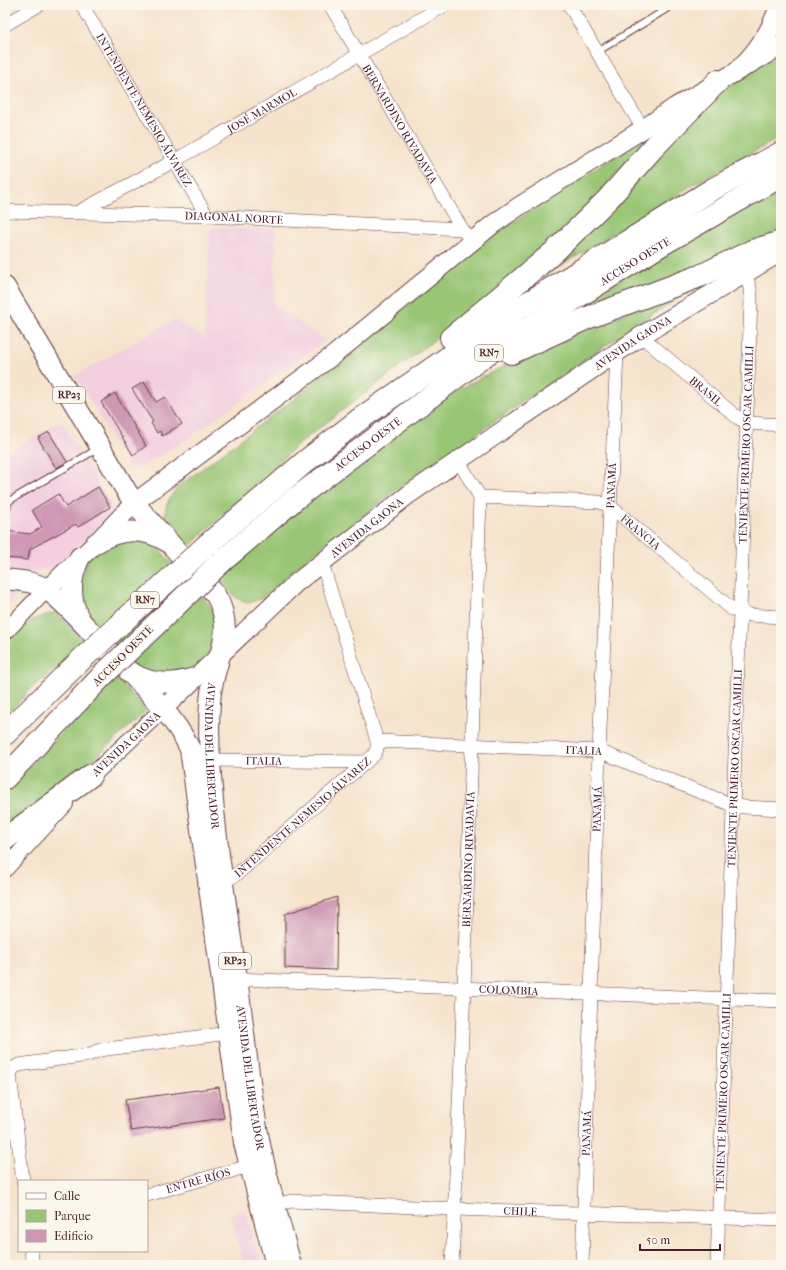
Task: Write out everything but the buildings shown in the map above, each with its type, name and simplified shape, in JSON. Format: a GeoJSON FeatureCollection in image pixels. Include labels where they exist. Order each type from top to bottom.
{"type":"FeatureCollection","features":[{"type":"Feature","properties":{"kind":"highway"},"geometry":{"type":"LineString","coordinates":[[360,419],[429,354],[479,316],[554,252],[608,199],[658,143],[718,81]]}},
{"type":"Feature","properties":{"kind":"highway","name":"ACCESO OESTE"},"geometry":{"type":"LineString","coordinates":[[5,734],[84,657],[207,545],[306,461],[360,419],[457,350],[546,290],[713,189],[781,153]]}},
{"type":"Feature","properties":{"kind":"highway","name":"ACCESO OESTE"},"geometry":{"type":"LineString","coordinates":[[5,778],[104,674],[220,563],[295,499],[409,411],[488,353],[659,246],[781,176]]}},
{"type":"Feature","properties":{"kind":"highway"},"geometry":{"type":"LineString","coordinates":[[409,411],[475,372],[532,342],[587,318],[706,274],[752,251],[781,242]]}},
{"type":"Feature","properties":{"kind":"highway"},"geometry":{"type":"LineString","coordinates":[[5,838],[90,776]]}},
{"type":"Feature","properties":{"kind":"main road"},"geometry":{"type":"LineString","coordinates":[[741,68],[751,58],[768,34],[780,5]]}},
{"type":"Feature","properties":{"kind":"main road"},"geometry":{"type":"LineString","coordinates":[[47,589],[96,543],[134,503],[335,354],[467,235],[518,207],[718,81],[781,46]]}},
{"type":"Feature","properties":{"kind":"main road","name":"AVENIDA GAONA"},"geometry":{"type":"LineString","coordinates":[[162,709],[296,583],[408,495],[640,336],[781,252]]}},
{"type":"Feature","properties":{"kind":"main road","name":"AVENIDA DEL LIBERTADOR"},"geometry":{"type":"LineString","coordinates":[[5,287],[134,503],[215,594],[221,605],[225,628],[225,640],[219,654],[211,694],[210,760],[215,820],[223,882],[254,1110],[266,1171],[268,1206],[276,1265]]}},
{"type":"Feature","properties":{"kind":"main road"},"geometry":{"type":"LineString","coordinates":[[96,543],[111,535],[128,531],[146,532],[169,543]]}},
{"type":"Feature","properties":{"kind":"main road"},"geometry":{"type":"LineString","coordinates":[[80,557],[74,572],[72,589],[74,606],[81,621]]}},
{"type":"Feature","properties":{"kind":"main road","name":"RP23"},"geometry":{"type":"LineString","coordinates":[[5,579],[35,583],[47,589]]}},
{"type":"Feature","properties":{"kind":"main road","name":"AVENIDA DEL LIBERTADOR"},"geometry":{"type":"LineString","coordinates":[[47,589],[81,621],[162,709],[177,727],[190,749],[244,1143],[249,1166],[268,1206],[291,1265]]}},
{"type":"Feature","properties":{"kind":"main road"},"geometry":{"type":"LineString","coordinates":[[127,670],[137,676],[159,683],[171,684],[194,678]]}},
{"type":"Feature","properties":{"kind":"street"},"geometry":{"type":"LineString","coordinates":[[5,25],[39,5]]}},
{"type":"Feature","properties":{"kind":"street","name":"INTENDENTE NEMESIO ÁLVAREZ"},"geometry":{"type":"LineString","coordinates":[[82,5],[206,216]]}},
{"type":"Feature","properties":{"kind":"street","name":"BERNARDINO RIVADAVIA"},"geometry":{"type":"LineString","coordinates":[[330,5],[467,235]]}},
{"type":"Feature","properties":{"kind":"street","name":"JOSÉ MARMOL"},"geometry":{"type":"LineString","coordinates":[[77,213],[174,161],[445,5]]}},
{"type":"Feature","properties":{"kind":"street"},"geometry":{"type":"LineString","coordinates":[[569,5],[644,129]]}},
{"type":"Feature","properties":{"kind":"street","name":"DIAGONAL NORTE"},"geometry":{"type":"LineString","coordinates":[[5,211],[206,216],[467,235]]}},
{"type":"Feature","properties":{"kind":"street","name":"TENIENTE PRIMERO OSCAR CAMILLI"},"geometry":{"type":"LineString","coordinates":[[717,1265],[732,805],[748,423],[751,298],[750,288],[745,273]]}},
{"type":"Feature","properties":{"kind":"street","name":"BRASIL"},"geometry":{"type":"LineString","coordinates":[[640,336],[738,418],[748,423]]}},
{"type":"Feature","properties":{"kind":"street","name":"PANAMÁ"},"geometry":{"type":"LineString","coordinates":[[582,1265],[599,751],[617,353]]}},
{"type":"Feature","properties":{"kind":"street"},"geometry":{"type":"LineString","coordinates":[[748,423],[781,424]]}},
{"type":"Feature","properties":{"kind":"street"},"geometry":{"type":"LineString","coordinates":[[458,460],[480,497]]}},
{"type":"Feature","properties":{"kind":"street","name":"BERNARDINO RIVADAVIA"},"geometry":{"type":"LineString","coordinates":[[452,1265],[464,989],[480,497]]}},
{"type":"Feature","properties":{"kind":"street","name":"FRANCIA"},"geometry":{"type":"LineString","coordinates":[[480,497],[599,502],[610,506],[732,609],[748,615],[781,616]]}},
{"type":"Feature","properties":{"kind":"street"},"geometry":{"type":"LineString","coordinates":[[322,563],[377,741]]}},
{"type":"Feature","properties":{"kind":"street"},"geometry":{"type":"LineString","coordinates":[[5,632],[47,589]]}},
{"type":"Feature","properties":{"kind":"street","name":"AVENIDA GAONA"},"geometry":{"type":"LineString","coordinates":[[5,869],[90,776],[162,709]]}},
{"type":"Feature","properties":{"kind":"street","name":"INTENDENTE NEMESIO ÁLVAREZ"},"geometry":{"type":"LineString","coordinates":[[223,882],[237,874],[374,756],[377,749],[377,741]]}},
{"type":"Feature","properties":{"kind":"street","name":"ITALIA"},"geometry":{"type":"LineString","coordinates":[[377,741],[599,751],[732,805],[781,809]]}},
{"type":"Feature","properties":{"kind":"street","name":"ITALIA"},"geometry":{"type":"LineString","coordinates":[[210,760],[366,762]]}},
{"type":"Feature","properties":{"kind":"street","name":"COLOMBIA"},"geometry":{"type":"LineString","coordinates":[[237,978],[464,989],[781,1001]]}},
{"type":"Feature","properties":{"kind":"street"},"geometry":{"type":"LineString","coordinates":[[23,1180],[10,1074],[13,1068],[19,1065],[88,1055],[100,1050],[228,1033]]}},
{"type":"Feature","properties":{"kind":"street","name":"ENTRE RÍOS"},"geometry":{"type":"LineString","coordinates":[[148,1195],[249,1166]]}},
{"type":"Feature","properties":{"kind":"street","name":"CHILE"},"geometry":{"type":"LineString","coordinates":[[268,1206],[292,1201],[455,1209],[781,1220]]}},
{"type":"Feature","properties":{"kind":"street"},"geometry":{"type":"LineString","coordinates":[[31,1252],[33,1265]]}},
{"type":"Feature","properties":{"kind":"lane"},"geometry":{"type":"LineString","coordinates":[[597,52],[672,5]]}},
{"type":"Feature","properties":{"kind":"lane"},"geometry":{"type":"LineString","coordinates":[[5,515],[9,501],[100,447]]}},
{"type":"Feature","properties":{"kind":"shaded area"},"geometry":{"type":"Polygon","coordinates":[[[210,228],[276,229],[274,305],[325,340],[190,437],[137,470],[129,467],[74,376],[174,320],[205,338],[210,228]]]}},
{"type":"Feature","properties":{"kind":"shaded area"},"geometry":{"type":"Polygon","coordinates":[[[61,421],[114,510],[56,568],[26,572],[5,569],[5,454],[61,421]]]}},
{"type":"Feature","properties":{"kind":"shaded area"},"geometry":{"type":"Polygon","coordinates":[[[5,591],[13,592],[14,600],[5,611],[5,591]]]}},
{"type":"Feature","properties":{"kind":"shaded area"},"geometry":{"type":"Polygon","coordinates":[[[245,1209],[262,1265],[244,1265],[230,1214],[245,1209]]]}},
{"type":"Feature","properties":{"kind":"green space"},"geometry":{"type":"Polygon","coordinates":[[[781,53],[781,137],[694,184],[541,278],[540,274],[716,92],[781,53]]]}},
{"type":"Feature","properties":{"kind":"green space"},"geometry":{"type":"Polygon","coordinates":[[[657,129],[574,220],[485,301],[301,442],[189,546],[165,518],[168,501],[178,487],[294,399],[491,237],[657,129]]]}},
{"type":"Feature","properties":{"kind":"green space"},"geometry":{"type":"Polygon","coordinates":[[[781,189],[781,232],[541,332],[656,256],[781,189]]]}},
{"type":"Feature","properties":{"kind":"green space"},"geometry":{"type":"Polygon","coordinates":[[[699,286],[628,330],[412,478],[297,567],[263,598],[248,603],[235,597],[218,576],[407,422],[436,403],[482,377],[587,327],[699,286]]]}},
{"type":"Feature","properties":{"kind":"green space"},"geometry":{"type":"Polygon","coordinates":[[[131,537],[157,547],[209,604],[216,619],[215,638],[208,654],[192,672],[143,676],[77,603],[87,555],[131,537]]]}},
{"type":"Feature","properties":{"kind":"green space"},"geometry":{"type":"Polygon","coordinates":[[[56,612],[84,641],[74,654],[32,688],[5,716],[5,646],[30,621],[56,612]]]}},
{"type":"Feature","properties":{"kind":"green space"},"geometry":{"type":"Polygon","coordinates":[[[117,679],[147,710],[67,784],[5,831],[5,793],[63,731],[117,679]]]}}]}
